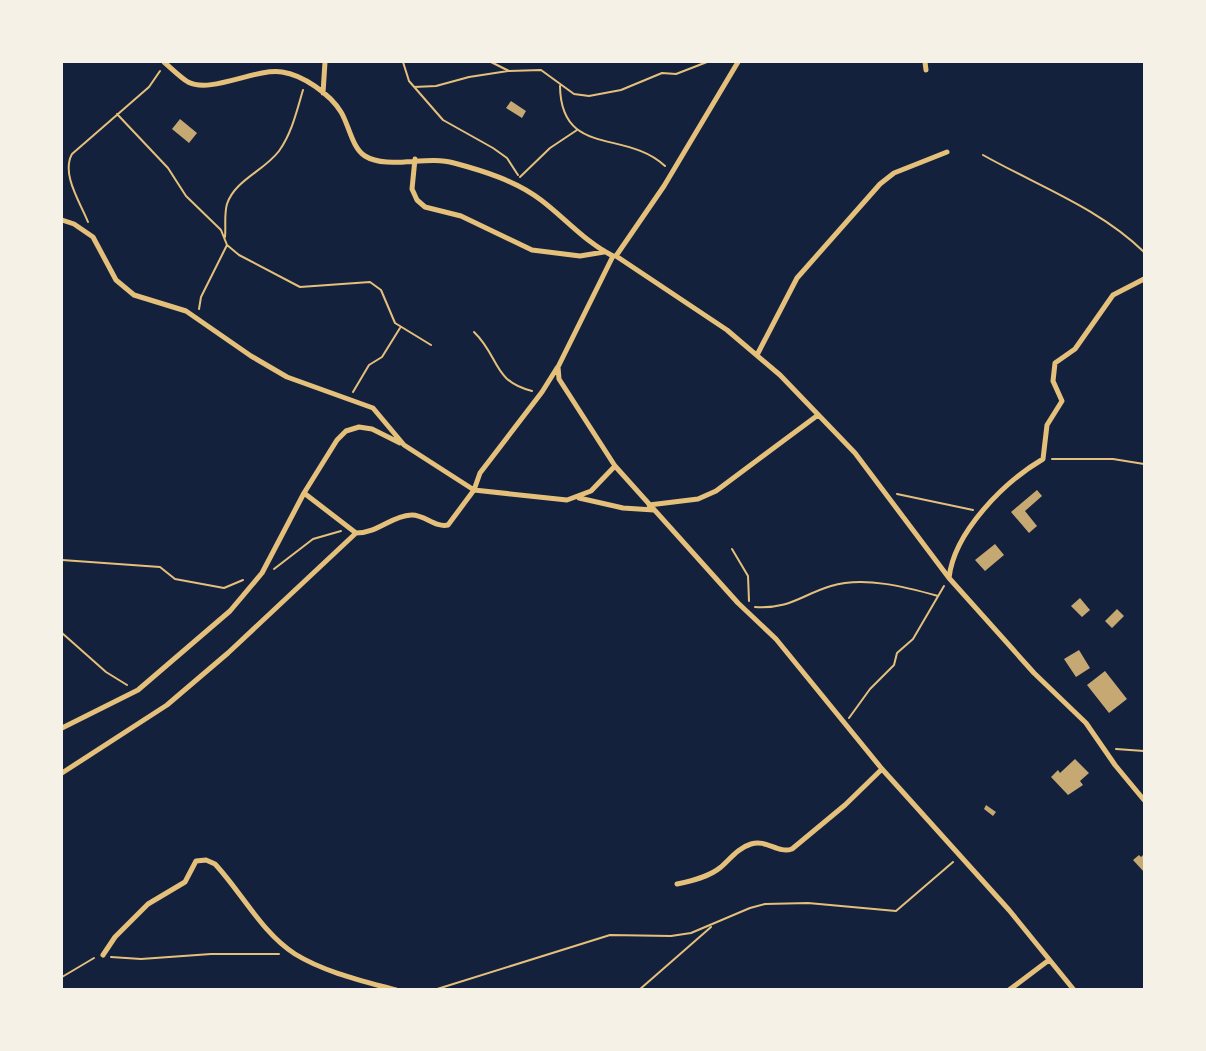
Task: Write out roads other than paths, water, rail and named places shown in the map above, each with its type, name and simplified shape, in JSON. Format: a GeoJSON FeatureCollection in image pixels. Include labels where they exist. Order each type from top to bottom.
{"type":"FeatureCollection","features":[{"type":"Feature","properties":{"kind":"street"},"geometry":{"type":"LineString","coordinates":[[165,62],[188,81],[201,85],[266,72],[283,72],[306,80],[323,93],[340,111],[362,154],[374,160],[387,162],[415,159],[450,162],[513,183],[545,203],[565,223],[604,252],[614,256],[727,330],[757,355],[855,453],[949,579],[1034,673],[1086,723],[1144,800]]}},
{"type":"Feature","properties":{"kind":"street"},"geometry":{"type":"LineString","coordinates":[[323,93],[325,62]]}},
{"type":"Feature","properties":{"kind":"street"},"geometry":{"type":"LineString","coordinates":[[304,493],[353,532],[369,533],[408,515],[420,516],[446,526],[474,490],[480,473],[542,392],[558,367],[614,256],[672,172],[738,62]]}},
{"type":"Feature","properties":{"kind":"street"},"geometry":{"type":"LineString","coordinates":[[925,62],[926,70]]}},
{"type":"Feature","properties":{"kind":"street"},"geometry":{"type":"LineString","coordinates":[[757,355],[797,278],[880,184],[894,173],[947,152]]}},
{"type":"Feature","properties":{"kind":"street"},"geometry":{"type":"LineString","coordinates":[[415,159],[412,189],[417,200],[425,207],[461,216],[532,250],[580,256],[604,252]]}},
{"type":"Feature","properties":{"kind":"street"},"geometry":{"type":"LineString","coordinates":[[62,220],[74,224],[93,237],[122,288],[134,295],[171,305],[197,318],[251,356],[286,377],[318,386],[376,410],[404,445]]}},
{"type":"Feature","properties":{"kind":"street"},"geometry":{"type":"LineString","coordinates":[[949,579],[957,547],[983,513],[1020,475],[1043,459],[1047,425],[1062,401],[1053,381],[1054,363],[1075,349],[1113,295],[1144,279]]}},
{"type":"Feature","properties":{"kind":"street"},"geometry":{"type":"LineString","coordinates":[[558,367],[559,379],[615,466],[738,603],[776,639],[882,769],[960,855],[1074,990]]}},
{"type":"Feature","properties":{"kind":"street"},"geometry":{"type":"LineString","coordinates":[[577,497],[622,508],[652,508],[698,499],[716,492],[818,415]]}},
{"type":"Feature","properties":{"kind":"street"},"geometry":{"type":"LineString","coordinates":[[62,728],[138,690],[230,611],[262,573],[304,493],[337,440],[346,431],[359,427],[372,429],[404,445],[474,490],[567,500],[591,491],[615,466]]}},
{"type":"Feature","properties":{"kind":"street"},"geometry":{"type":"LineString","coordinates":[[62,773],[167,705],[228,652],[353,532]]}},
{"type":"Feature","properties":{"kind":"street"},"geometry":{"type":"LineString","coordinates":[[677,884],[709,874],[720,868],[743,847],[755,843],[766,842],[787,851],[792,849],[830,819],[882,769]]}},
{"type":"Feature","properties":{"kind":"street"},"geometry":{"type":"LineString","coordinates":[[103,955],[115,937],[142,909],[185,882],[196,861],[206,860],[215,864],[273,934],[294,953],[329,969],[396,990]]}},
{"type":"Feature","properties":{"kind":"street"},"geometry":{"type":"LineString","coordinates":[[1010,990],[1050,960]]}}]}
